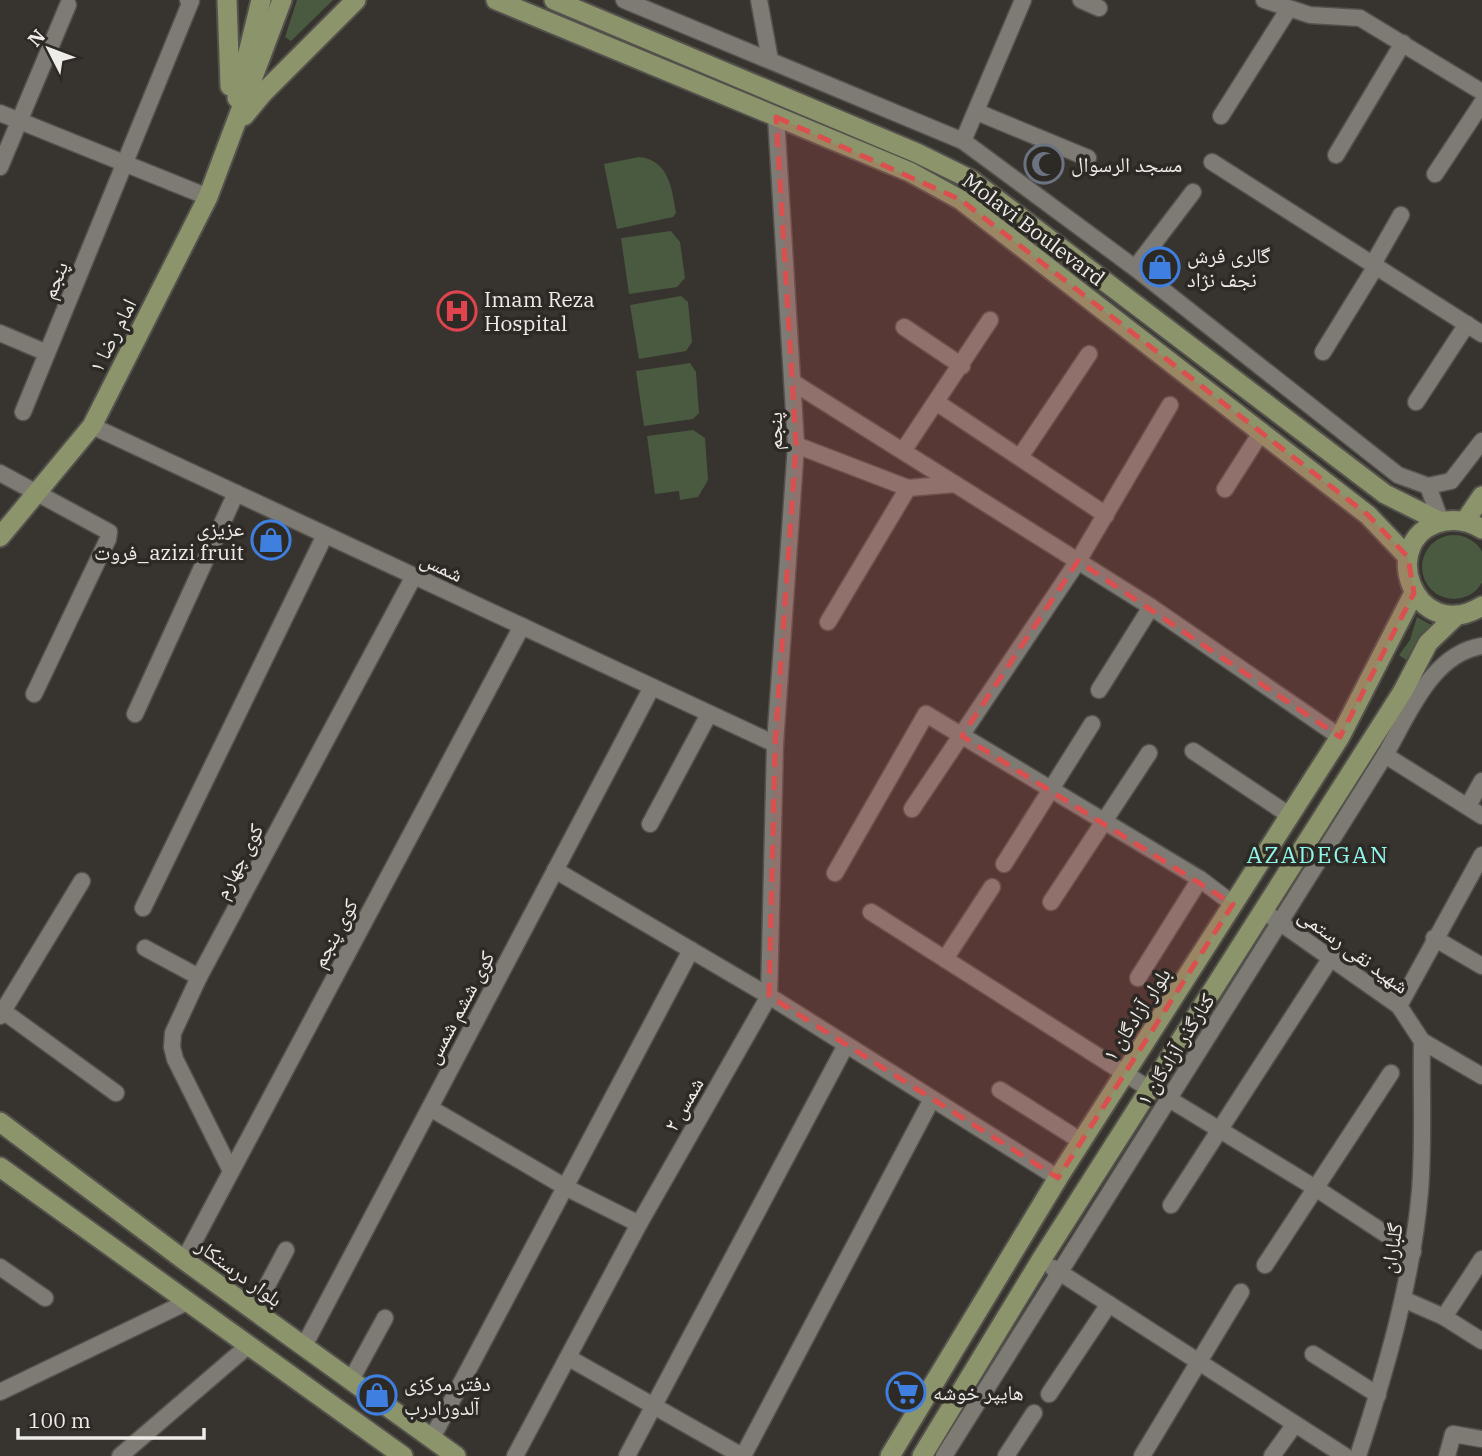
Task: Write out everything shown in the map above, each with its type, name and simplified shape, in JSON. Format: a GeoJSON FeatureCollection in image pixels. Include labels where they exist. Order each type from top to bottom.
{"type":"FeatureCollection","features":[{"type":"Feature","properties":{"kind":"main road"},"geometry":{"type":"LineString","coordinates":[[227,0],[230,133]]}},
{"type":"Feature","properties":{"kind":"main road","name":"امام رضا ۱"},"geometry":{"type":"LineString","coordinates":[[230,133],[242,65],[261,0]]}},
{"type":"Feature","properties":{"kind":"main road","name":"امام رضا ۱"},"geometry":{"type":"LineString","coordinates":[[0,537],[92,426],[208,197],[282,0]]}},
{"type":"Feature","properties":{"kind":"main road"},"geometry":{"type":"LineString","coordinates":[[230,133],[264,92],[356,0]]}},
{"type":"Feature","properties":{"kind":"main road","name":"Molavi Boulevard"},"geometry":{"type":"LineString","coordinates":[[496,0],[910,172],[961,200],[1368,515],[1408,557]]}},
{"type":"Feature","properties":{"kind":"main road","name":"Molavi Boulevard"},"geometry":{"type":"LineString","coordinates":[[554,0],[917,152],[970,179],[1364,479],[1385,494],[1441,522]]}},
{"type":"Feature","properties":{"kind":"main road"},"geometry":{"type":"LineString","coordinates":[[910,172],[917,152]]}},
{"type":"Feature","properties":{"kind":"main road"},"geometry":{"type":"LineString","coordinates":[[1349,500],[1362,493],[1364,479]]}},
{"type":"Feature","properties":{"kind":"main road"},"geometry":{"type":"LineString","coordinates":[[1457,615],[1433,610],[1414,593],[1407,570],[1408,557],[1416,539],[1441,522],[1474,525],[1482,496]]}},
{"type":"Feature","properties":{"kind":"main road","name":"بلوار آزادگان ۱"},"geometry":{"type":"LineString","coordinates":[[890,1456],[1058,1178],[1340,737],[1414,593]]}},
{"type":"Feature","properties":{"kind":"main road"},"geometry":{"type":"LineString","coordinates":[[922,1456],[1041,1261],[1151,1090],[1270,916],[1403,691],[1427,643],[1457,615],[1482,608]]}},
{"type":"Feature","properties":{"kind":"main road"},"geometry":{"type":"LineString","coordinates":[[1375,673],[1391,672],[1403,691]]}},
{"type":"Feature","properties":{"kind":"main road","name":"بلوار درستکار"},"geometry":{"type":"LineString","coordinates":[[0,1122],[184,1260],[456,1456]]}},
{"type":"Feature","properties":{"kind":"main road"},"geometry":{"type":"LineString","coordinates":[[0,1167],[403,1456]]}},
{"type":"Feature","properties":{"kind":"street"},"geometry":{"type":"LineString","coordinates":[[624,0],[964,141],[1135,268],[1398,475],[1428,486],[1451,481],[1482,441]]}},
{"type":"Feature","properties":{"kind":"street"},"geometry":{"type":"LineString","coordinates":[[759,0],[770,60]]}},
{"type":"Feature","properties":{"kind":"street"},"geometry":{"type":"LineString","coordinates":[[964,141],[1023,0]]}},
{"type":"Feature","properties":{"kind":"street"},"geometry":{"type":"LineString","coordinates":[[1080,0],[1099,8]]}},
{"type":"Feature","properties":{"kind":"street"},"geometry":{"type":"LineString","coordinates":[[1265,0],[1288,10],[1313,7],[1360,18],[1482,92]]}},
{"type":"Feature","properties":{"kind":"street","name":"پنجم"},"geometry":{"type":"LineString","coordinates":[[23,412],[189,1]]}},
{"type":"Feature","properties":{"kind":"street"},"geometry":{"type":"LineString","coordinates":[[0,167],[68,5]]}},
{"type":"Feature","properties":{"kind":"street"},"geometry":{"type":"LineString","coordinates":[[1221,116],[1288,10]]}},
{"type":"Feature","properties":{"kind":"street"},"geometry":{"type":"LineString","coordinates":[[1336,155],[1403,43]]}},
{"type":"Feature","properties":{"kind":"street"},"geometry":{"type":"LineString","coordinates":[[1434,174],[1482,103]]}},
{"type":"Feature","properties":{"kind":"street"},"geometry":{"type":"LineString","coordinates":[[977,112],[1088,158]]}},
{"type":"Feature","properties":{"kind":"street"},"geometry":{"type":"LineString","coordinates":[[0,113],[208,197]]}},
{"type":"Feature","properties":{"kind":"street","name":"پنجم"},"geometry":{"type":"LineString","coordinates":[[775,744],[796,445],[776,117]]}},
{"type":"Feature","properties":{"kind":"street"},"geometry":{"type":"LineString","coordinates":[[1212,162],[1478,330],[1416,402]]}},
{"type":"Feature","properties":{"kind":"street"},"geometry":{"type":"LineString","coordinates":[[1135,268],[1193,192]]}},
{"type":"Feature","properties":{"kind":"street"},"geometry":{"type":"LineString","coordinates":[[1323,352],[1401,215]]}},
{"type":"Feature","properties":{"kind":"street"},"geometry":{"type":"LineString","coordinates":[[903,452],[990,320]]}},
{"type":"Feature","properties":{"kind":"street"},"geometry":{"type":"LineString","coordinates":[[904,327],[962,366]]}},
{"type":"Feature","properties":{"kind":"street"},"geometry":{"type":"LineString","coordinates":[[0,333],[47,353]]}},
{"type":"Feature","properties":{"kind":"street"},"geometry":{"type":"LineString","coordinates":[[1020,457],[1089,354]]}},
{"type":"Feature","properties":{"kind":"street"},"geometry":{"type":"LineString","coordinates":[[794,383],[1151,607],[1340,737]]}},
{"type":"Feature","properties":{"kind":"street"},"geometry":{"type":"LineString","coordinates":[[936,402],[1107,514]]}},
{"type":"Feature","properties":{"kind":"street"},"geometry":{"type":"LineString","coordinates":[[912,809],[1078,561],[1170,405]]}},
{"type":"Feature","properties":{"kind":"street","name":"شمس"},"geometry":{"type":"LineString","coordinates":[[92,426],[775,744]]}},
{"type":"Feature","properties":{"kind":"street"},"geometry":{"type":"LineString","coordinates":[[1226,489],[1262,431]]}},
{"type":"Feature","properties":{"kind":"street"},"geometry":{"type":"LineString","coordinates":[[796,445],[908,488],[955,484]]}},
{"type":"Feature","properties":{"kind":"street"},"geometry":{"type":"LineString","coordinates":[[0,473],[109,532],[108,540],[34,694]]}},
{"type":"Feature","properties":{"kind":"street"},"geometry":{"type":"LineString","coordinates":[[1428,486],[1441,522]]}},
{"type":"Feature","properties":{"kind":"street"},"geometry":{"type":"LineString","coordinates":[[828,622],[908,488]]}},
{"type":"Feature","properties":{"kind":"street"},"geometry":{"type":"LineString","coordinates":[[135,714],[236,493]]}},
{"type":"Feature","properties":{"kind":"street"},"geometry":{"type":"LineString","coordinates":[[143,908],[325,535]]}},
{"type":"Feature","properties":{"kind":"street","name":"کوی چهارم"},"geometry":{"type":"LineString","coordinates":[[231,1171],[175,1059],[173,1033],[199,976],[414,576]]}},
{"type":"Feature","properties":{"kind":"street"},"geometry":{"type":"LineString","coordinates":[[1099,690],[1151,607]]}},
{"type":"Feature","properties":{"kind":"street","name":"کوی پنجم"},"geometry":{"type":"LineString","coordinates":[[184,1260],[522,626]]}},
{"type":"Feature","properties":{"kind":"street"},"geometry":{"type":"LineString","coordinates":[[1425,685],[1427,643]]}},
{"type":"Feature","properties":{"kind":"street","name":"کنارگذر آزادگان ۱"},"geometry":{"type":"LineString","coordinates":[[948,1450],[1169,1099],[1270,916],[1385,755],[1425,685],[1461,652],[1482,646]]}},
{"type":"Feature","properties":{"kind":"street","name":"کوی ششم شمس"},"geometry":{"type":"LineString","coordinates":[[304,1346],[652,687]]}},
{"type":"Feature","properties":{"kind":"street"},"geometry":{"type":"LineString","coordinates":[[650,824],[709,714]]}},
{"type":"Feature","properties":{"kind":"street"},"geometry":{"type":"LineString","coordinates":[[835,873],[926,715],[1200,879],[1233,904]]}},
{"type":"Feature","properties":{"kind":"street"},"geometry":{"type":"LineString","coordinates":[[1004,864],[1092,724]]}},
{"type":"Feature","properties":{"kind":"street","name":"شمس ۲"},"geometry":{"type":"LineString","coordinates":[[514,1456],[639,1224],[769,996],[775,744]]}},
{"type":"Feature","properties":{"kind":"street"},"geometry":{"type":"LineString","coordinates":[[1193,751],[1289,815]]}},
{"type":"Feature","properties":{"kind":"street"},"geometry":{"type":"LineString","coordinates":[[1052,901],[1149,753]]}},
{"type":"Feature","properties":{"kind":"street"},"geometry":{"type":"LineString","coordinates":[[1385,755],[1482,816]]}},
{"type":"Feature","properties":{"kind":"street"},"geometry":{"type":"LineString","coordinates":[[1468,806],[1482,781]]}},
{"type":"Feature","properties":{"kind":"street"},"geometry":{"type":"LineString","coordinates":[[1399,1006],[1482,855]]}},
{"type":"Feature","properties":{"kind":"street"},"geometry":{"type":"LineString","coordinates":[[555,870],[769,996],[1058,1178]]}},
{"type":"Feature","properties":{"kind":"street"},"geometry":{"type":"LineString","coordinates":[[1138,978],[1200,879]]}},
{"type":"Feature","properties":{"kind":"street"},"geometry":{"type":"LineString","coordinates":[[82,881],[1,1014],[116,1093]]}},
{"type":"Feature","properties":{"kind":"street"},"geometry":{"type":"LineString","coordinates":[[945,959],[992,887]]}},
{"type":"Feature","properties":{"kind":"street"},"geometry":{"type":"LineString","coordinates":[[871,912],[1151,1090]]}},
{"type":"Feature","properties":{"kind":"street","name":"شهید نقی رستمی"},"geometry":{"type":"LineString","coordinates":[[1270,916],[1332,956],[1399,1006],[1422,1041],[1482,1076]]}},
{"type":"Feature","properties":{"kind":"street"},"geometry":{"type":"LineString","coordinates":[[1434,938],[1481,962]]}},
{"type":"Feature","properties":{"kind":"street"},"geometry":{"type":"LineString","coordinates":[[145,948],[199,976]]}},
{"type":"Feature","properties":{"kind":"street"},"geometry":{"type":"LineString","coordinates":[[432,1438],[691,950]]}},
{"type":"Feature","properties":{"kind":"street"},"geometry":{"type":"LineString","coordinates":[[1171,1205],[1332,956]]}},
{"type":"Feature","properties":{"kind":"street","name":"گلباران"},"geometry":{"type":"LineString","coordinates":[[1358,1456],[1404,1299],[1413,1252],[1420,1189],[1422,1041]]}},
{"type":"Feature","properties":{"kind":"street"},"geometry":{"type":"LineString","coordinates":[[627,1456],[846,1045]]}},
{"type":"Feature","properties":{"kind":"street"},"geometry":{"type":"LineString","coordinates":[[1265,1265],[1391,1073]]}},
{"type":"Feature","properties":{"kind":"street"},"geometry":{"type":"LineString","coordinates":[[1000,1090],[1082,1141]]}},
{"type":"Feature","properties":{"kind":"street"},"geometry":{"type":"LineString","coordinates":[[569,1358],[742,1456],[932,1099]]}},
{"type":"Feature","properties":{"kind":"street"},"geometry":{"type":"LineString","coordinates":[[1169,1099],[1317,1189],[1413,1252]]}},
{"type":"Feature","properties":{"kind":"street"},"geometry":{"type":"LineString","coordinates":[[430,1108],[567,1188],[639,1224]]}},
{"type":"Feature","properties":{"kind":"street"},"geometry":{"type":"LineString","coordinates":[[254,1310],[286,1250]]}},
{"type":"Feature","properties":{"kind":"street"},"geometry":{"type":"LineString","coordinates":[[1444,1317],[1482,1259]]}},
{"type":"Feature","properties":{"kind":"street"},"geometry":{"type":"LineString","coordinates":[[1041,1261],[1345,1456]]}},
{"type":"Feature","properties":{"kind":"street"},"geometry":{"type":"LineString","coordinates":[[1,1268],[44,1298]]}},
{"type":"Feature","properties":{"kind":"street"},"geometry":{"type":"LineString","coordinates":[[1142,1456],[1241,1292]]}},
{"type":"Feature","properties":{"kind":"street"},"geometry":{"type":"LineString","coordinates":[[1404,1299],[1444,1317],[1482,1341]]}},
{"type":"Feature","properties":{"kind":"street"},"geometry":{"type":"LineString","coordinates":[[0,1392],[187,1302]]}},
{"type":"Feature","properties":{"kind":"street"},"geometry":{"type":"LineString","coordinates":[[1049,1394],[1109,1304]]}},
{"type":"Feature","properties":{"kind":"street"},"geometry":{"type":"LineString","coordinates":[[351,1380],[385,1318]]}},
{"type":"Feature","properties":{"kind":"street"},"geometry":{"type":"LineString","coordinates":[[120,1456],[249,1345]]}},
{"type":"Feature","properties":{"kind":"street"},"geometry":{"type":"LineString","coordinates":[[1313,1354],[1378,1395]]}},
{"type":"Feature","properties":{"kind":"street"},"geometry":{"type":"LineString","coordinates":[[1006,1456],[1034,1413]]}},
{"type":"Feature","properties":{"kind":"street"},"geometry":{"type":"LineString","coordinates":[[1272,1456],[1295,1424]]}},
{"type":"Feature","properties":{"kind":"street"},"geometry":{"type":"LineString","coordinates":[[1447,1456],[1453,1434],[1482,1439]]}},
{"type":"Feature","properties":{"kind":"street"},"geometry":{"type":"LineString","coordinates":[[948,1450],[964,1456]]}},
{"type":"Feature","properties":{"kind":"highlighted area"},"geometry":{"type":"Polygon","coordinates":[[[776,117],[961,200],[1368,515],[1408,557],[1414,593],[1340,737],[1078,561],[962,736],[1233,904],[1058,1178],[769,996],[775,744],[796,445],[776,117]]]}},
{"type":"Feature","properties":{"kind":"green space"},"geometry":{"type":"Polygon","coordinates":[[[297,0],[333,0],[291,41],[285,37],[297,0]]]}},
{"type":"Feature","properties":{"kind":"green space"},"geometry":{"type":"Polygon","coordinates":[[[639,157],[649,159],[663,170],[676,213],[673,217],[617,229],[604,164],[639,157]]]}},
{"type":"Feature","properties":{"kind":"green space"},"geometry":{"type":"Polygon","coordinates":[[[671,231],[680,242],[685,278],[677,287],[629,294],[621,238],[671,231]]]}},
{"type":"Feature","properties":{"kind":"green space"},"geometry":{"type":"Polygon","coordinates":[[[681,296],[688,302],[692,342],[686,351],[639,359],[630,305],[681,296]]]}},
{"type":"Feature","properties":{"kind":"green space"},"geometry":{"type":"Polygon","coordinates":[[[690,363],[696,372],[699,413],[693,419],[644,426],[636,371],[690,363]]]}},
{"type":"Feature","properties":{"kind":"green space"},"geometry":{"type":"Polygon","coordinates":[[[693,430],[705,438],[708,480],[698,497],[680,500],[679,491],[655,494],[647,436],[693,430]]]}},
{"type":"Feature","properties":{"kind":"green space"},"geometry":{"type":"Polygon","coordinates":[[[1448,535],[1460,535],[1477,544],[1484,555],[1484,579],[1477,590],[1460,599],[1448,599],[1436,594],[1427,585],[1422,573],[1422,561],[1427,549],[1436,540],[1448,535]]]}},
{"type":"Feature","properties":{"kind":"green space"},"geometry":{"type":"Polygon","coordinates":[[[1417,617],[1433,626],[1415,645],[1406,660],[1399,655],[1410,640],[1417,617]]]}},
{"type":"Feature","properties":{"kind":"place","name":"مسجد الرسوال"},"geometry":{"type":"Point","coordinates":[1044,164]}},
{"type":"Feature","properties":{"kind":"place","name":"گالری فرش نجف نژاد"},"geometry":{"type":"Point","coordinates":[1160,267]}},
{"type":"Feature","properties":{"kind":"place","name":"Imam Reza Hospital"},"geometry":{"type":"Point","coordinates":[457,311]}},
{"type":"Feature","properties":{"kind":"place","name":"عزیزی فروت_azizi fruit"},"geometry":{"type":"Point","coordinates":[271,540]}},
{"type":"Feature","properties":{"kind":"place","name":"هایپر خوشه"},"geometry":{"type":"Point","coordinates":[906,1392]}},
{"type":"Feature","properties":{"kind":"place","name":"دفتر مرکزی آلدورادرب"},"geometry":{"type":"Point","coordinates":[377,1395]}},
{"type":"Feature","properties":{"kind":"district","name":"AZADEGAN"},"geometry":{"type":"Point","coordinates":[1318,854]}}]}
